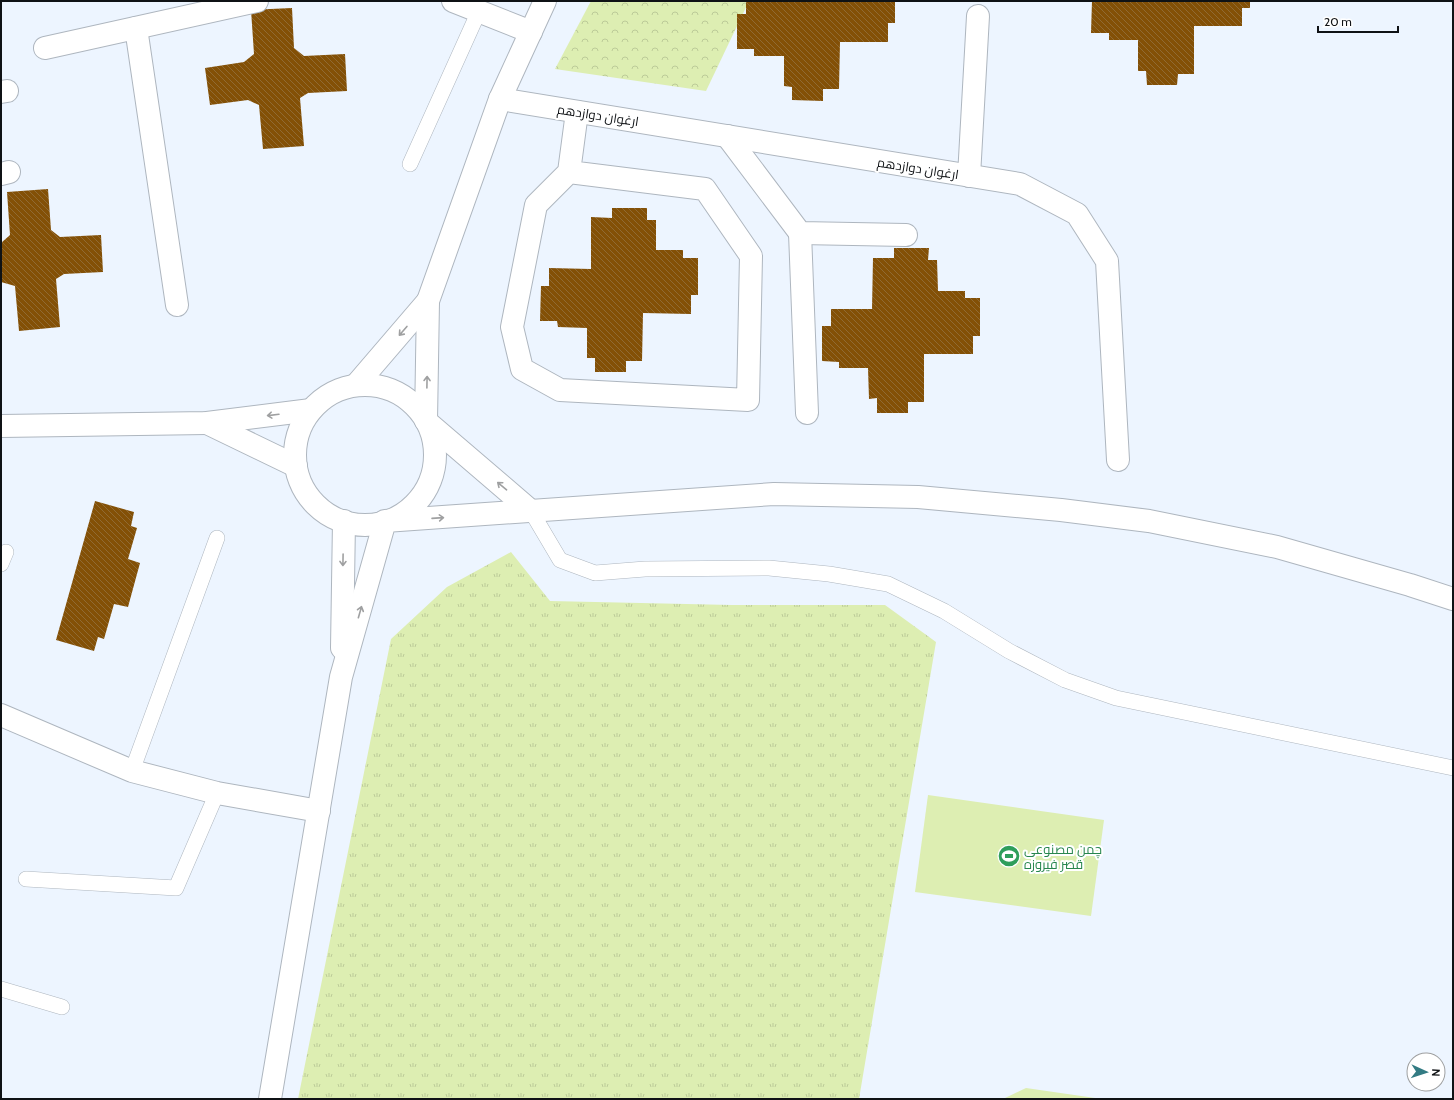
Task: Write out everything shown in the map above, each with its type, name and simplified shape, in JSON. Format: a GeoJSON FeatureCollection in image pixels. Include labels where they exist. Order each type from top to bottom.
{"type":"FeatureCollection","features":[{"type":"Feature","properties":{"kind":"street"},"geometry":{"type":"LineString","coordinates":[[45,48],[257,1]]}},
{"type":"Feature","properties":{"kind":"street"},"geometry":{"type":"LineString","coordinates":[[453,1],[531,32]]}},
{"type":"Feature","properties":{"kind":"street"},"geometry":{"type":"LineString","coordinates":[[270,1099],[341,677],[385,521],[404,512],[419,499],[429,481],[434,461],[433,440],[426,421],[428,301],[500,99],[545,1]]}},
{"type":"Feature","properties":{"kind":"street"},"geometry":{"type":"LineString","coordinates":[[969,176],[978,16]]}},
{"type":"Feature","properties":{"kind":"street"},"geometry":{"type":"LineString","coordinates":[[136,28],[177,305]]}},
{"type":"Feature","properties":{"kind":"street","name":"ارغوان دوازدهم"},"geometry":{"type":"LineString","coordinates":[[500,99],[1020,184],[1077,214],[1107,262],[1118,460]]}},
{"type":"Feature","properties":{"kind":"street"},"geometry":{"type":"LineString","coordinates":[[569,172],[704,189],[751,256],[748,400],[560,390],[522,369],[512,327],[536,205],[569,172],[577,112]]}},
{"type":"Feature","properties":{"kind":"street"},"geometry":{"type":"LineString","coordinates":[[727,136],[800,233],[807,413]]}},
{"type":"Feature","properties":{"kind":"street"},"geometry":{"type":"LineString","coordinates":[[800,233],[906,235]]}},
{"type":"Feature","properties":{"kind":"street"},"geometry":{"type":"LineString","coordinates":[[356,385],[428,301]]}},
{"type":"Feature","properties":{"kind":"street"},"geometry":{"type":"LineString","coordinates":[[531,511],[426,421],[414,404],[397,392],[377,385],[356,385],[339,389],[324,398],[311,410],[301,427],[296,446],[296,466],[302,484],[312,500],[326,513],[344,521],[365,525],[385,521],[531,511],[774,494],[918,497],[1061,510],[1149,521],[1277,547],[1410,585],[1453,599]]}},
{"type":"Feature","properties":{"kind":"street"},"geometry":{"type":"LineString","coordinates":[[1,426],[207,423],[311,410]]}},
{"type":"Feature","properties":{"kind":"street"},"geometry":{"type":"LineString","coordinates":[[207,423],[296,466]]}},
{"type":"Feature","properties":{"kind":"street"},"geometry":{"type":"LineString","coordinates":[[341,677],[344,521]]}},
{"type":"Feature","properties":{"kind":"street"},"geometry":{"type":"LineString","coordinates":[[1,715],[132,771],[217,794],[319,811]]}},
{"type":"Feature","properties":{"kind":"lane"},"geometry":{"type":"LineString","coordinates":[[410,164],[479,11]]}},
{"type":"Feature","properties":{"kind":"lane"},"geometry":{"type":"LineString","coordinates":[[531,511],[560,560],[595,573],[645,569],[769,568],[829,574],[888,584],[944,611],[1009,651],[1065,680],[1116,698],[1453,768]]}},
{"type":"Feature","properties":{"kind":"lane"},"geometry":{"type":"LineString","coordinates":[[132,771],[217,538]]}},
{"type":"Feature","properties":{"kind":"lane"},"geometry":{"type":"LineString","coordinates":[[26,879],[176,888],[217,794]]}},
{"type":"Feature","properties":{"kind":"lane"},"geometry":{"type":"LineString","coordinates":[[1,989],[62,1007]]}},
{"type":"Feature","properties":{"kind":"green space"},"geometry":{"type":"Polygon","coordinates":[[[591,1],[749,1],[706,91],[555,69],[591,1]]]}},
{"type":"Feature","properties":{"kind":"green space"},"geometry":{"type":"Polygon","coordinates":[[[511,552],[550,601],[732,605],[885,605],[936,642],[859,1099],[298,1099],[391,639],[447,587],[511,552]]]}},
{"type":"Feature","properties":{"kind":"green space","name":"چمن مصنوعی قصر فیروزه"},"geometry":{"type":"Polygon","coordinates":[[[928,795],[1104,820],[1091,916],[915,892],[928,795]]]}},
{"type":"Feature","properties":{"kind":"green space"},"geometry":{"type":"Polygon","coordinates":[[[1026,1088],[1102,1099],[1003,1099],[1026,1088]]]}},
{"type":"Feature","properties":{"kind":"building"},"geometry":{"type":"Polygon","coordinates":[[[746,1],[895,1],[895,23],[888,23],[888,42],[840,42],[839,89],[823,89],[823,101],[792,100],[792,87],[784,86],[784,56],[754,56],[754,49],[737,49],[737,14],[746,14],[746,1]]]}},
{"type":"Feature","properties":{"kind":"building"},"geometry":{"type":"Polygon","coordinates":[[[1092,1],[1250,1],[1250,8],[1242,8],[1242,26],[1194,26],[1194,74],[1178,74],[1177,85],[1147,85],[1146,71],[1138,71],[1138,40],[1109,40],[1109,33],[1091,33],[1092,1]]]}},
{"type":"Feature","properties":{"kind":"building"},"geometry":{"type":"Polygon","coordinates":[[[292,8],[294,48],[304,56],[345,54],[347,91],[308,93],[300,98],[304,146],[263,149],[259,105],[248,100],[210,105],[205,68],[244,62],[254,54],[251,10],[292,8]]]}},
{"type":"Feature","properties":{"kind":"building"},"geometry":{"type":"Polygon","coordinates":[[[48,189],[51,230],[60,237],[101,235],[103,272],[64,274],[56,279],[60,327],[19,331],[15,286],[1,282],[1,243],[10,235],[7,192],[48,189]]]}},
{"type":"Feature","properties":{"kind":"building"},"geometry":{"type":"Polygon","coordinates":[[[612,208],[647,208],[647,220],[656,220],[656,250],[683,250],[683,258],[698,258],[698,295],[691,295],[691,314],[643,313],[642,361],[626,361],[626,372],[595,372],[595,358],[587,358],[587,328],[558,327],[557,321],[540,321],[541,286],[549,286],[549,268],[591,269],[591,217],[612,218],[612,208]]]}},
{"type":"Feature","properties":{"kind":"building"},"geometry":{"type":"Polygon","coordinates":[[[894,248],[929,248],[928,260],[937,260],[938,291],[965,291],[965,298],[980,298],[980,336],[973,336],[973,354],[924,354],[924,402],[908,402],[908,413],[877,413],[877,398],[869,399],[868,368],[839,368],[839,362],[822,361],[822,326],[831,326],[831,309],[872,309],[873,258],[894,258],[894,248]]]}},
{"type":"Feature","properties":{"kind":"building"},"geometry":{"type":"Polygon","coordinates":[[[95,501],[134,512],[131,526],[137,528],[128,559],[140,563],[128,607],[114,604],[104,639],[98,637],[94,651],[56,640],[95,501]]]}},
{"type":"Feature","properties":{"kind":"place","name":"چمن مصنوعی قصر فیروزه"},"geometry":{"type":"Point","coordinates":[1009,856]}}]}
